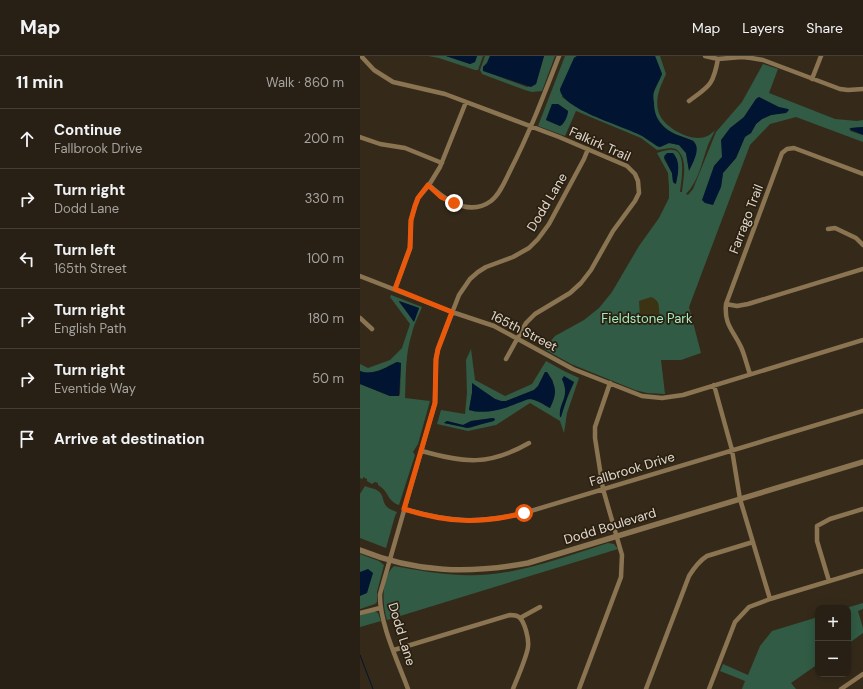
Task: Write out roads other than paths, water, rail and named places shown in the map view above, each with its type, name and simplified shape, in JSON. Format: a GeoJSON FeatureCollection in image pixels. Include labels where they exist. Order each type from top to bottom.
{"type":"FeatureCollection","features":[{"type":"Feature","properties":{"kind":"street","name":"Falkirk Trail"},"geometry":{"type":"LineString","coordinates":[[361,56],[374,70],[393,82],[411,87],[432,90],[588,149],[620,163],[633,171],[638,181],[639,189],[637,197],[613,231],[591,270],[581,283],[570,293],[535,314],[526,323],[506,359]]}},
{"type":"Feature","properties":{"kind":"street"},"geometry":{"type":"LineString","coordinates":[[428,185],[441,197],[463,207],[472,208],[481,206],[491,201],[499,193],[532,127],[559,56]]}},
{"type":"Feature","properties":{"kind":"street"},"geometry":{"type":"LineString","coordinates":[[705,56],[718,59],[751,57],[763,60],[840,89],[863,89]]}},
{"type":"Feature","properties":{"kind":"street"},"geometry":{"type":"LineString","coordinates":[[812,79],[821,56]]}},
{"type":"Feature","properties":{"kind":"street"},"geometry":{"type":"LineString","coordinates":[[689,101],[712,82],[715,76],[718,59]]}},
{"type":"Feature","properties":{"kind":"street"},"geometry":{"type":"LineString","coordinates":[[395,289],[410,248],[411,220],[418,198],[437,173],[466,102]]}},
{"type":"Feature","properties":{"kind":"street"},"geometry":{"type":"LineString","coordinates":[[360,137],[380,144],[406,148],[442,162]]}},
{"type":"Feature","properties":{"kind":"street","name":"Farrago Trail"},"geometry":{"type":"LineString","coordinates":[[750,374],[741,347],[729,327],[726,304],[784,152],[787,149],[794,148],[863,174]]}},
{"type":"Feature","properties":{"kind":"street","name":"Dodd Lane"},"geometry":{"type":"LineString","coordinates":[[408,689],[380,608],[381,586],[435,403],[438,349],[459,295],[470,279],[481,269],[513,257],[534,243],[549,224],[588,149]]}},
{"type":"Feature","properties":{"kind":"street"},"geometry":{"type":"LineString","coordinates":[[828,229],[835,228],[856,238],[863,245]]}},
{"type":"Feature","properties":{"kind":"street"},"geometry":{"type":"LineString","coordinates":[[726,304],[738,306],[748,304],[863,269]]}},
{"type":"Feature","properties":{"kind":"street","name":"165th Street"},"geometry":{"type":"LineString","coordinates":[[360,276],[452,312],[494,326],[563,364],[642,396],[654,398],[676,396],[863,340]]}},
{"type":"Feature","properties":{"kind":"street"},"geometry":{"type":"LineString","coordinates":[[360,318],[372,329]]}},
{"type":"Feature","properties":{"kind":"street"},"geometry":{"type":"LineString","coordinates":[[579,689],[621,577],[622,555],[603,489],[595,438],[595,427],[610,383]]}},
{"type":"Feature","properties":{"kind":"street"},"geometry":{"type":"LineString","coordinates":[[714,385],[732,450],[740,499],[770,599]]}},
{"type":"Feature","properties":{"kind":"street","name":"Fallbrook Drive"},"geometry":{"type":"LineString","coordinates":[[404,509],[444,519],[483,520],[505,518],[863,411]]}},
{"type":"Feature","properties":{"kind":"street"},"geometry":{"type":"LineString","coordinates":[[422,451],[455,460],[482,460],[508,454],[529,443]]}},
{"type":"Feature","properties":{"kind":"street","name":"Dodd Boulevard"},"geometry":{"type":"LineString","coordinates":[[360,550],[389,560],[431,569],[487,570],[528,563],[863,462]]}},
{"type":"Feature","properties":{"kind":"street"},"geometry":{"type":"LineString","coordinates":[[817,526],[830,519],[863,509]]}},
{"type":"Feature","properties":{"kind":"street"},"geometry":{"type":"LineString","coordinates":[[812,524],[817,526]]}},
{"type":"Feature","properties":{"kind":"street"},"geometry":{"type":"LineString","coordinates":[[817,526],[817,541],[829,581]]}},
{"type":"Feature","properties":{"kind":"street"},"geometry":{"type":"LineString","coordinates":[[646,689],[689,576],[695,566],[707,556],[753,542]]}},
{"type":"Feature","properties":{"kind":"street"},"geometry":{"type":"LineString","coordinates":[[710,689],[735,622],[749,607],[770,599],[863,571]]}},
{"type":"Feature","properties":{"kind":"street"},"geometry":{"type":"LineString","coordinates":[[520,618],[540,607]]}},
{"type":"Feature","properties":{"kind":"street"},"geometry":{"type":"LineString","coordinates":[[360,613],[380,608]]}},
{"type":"Feature","properties":{"kind":"street"},"geometry":{"type":"LineString","coordinates":[[394,650],[510,615],[516,615],[523,622],[528,648],[513,689]]}},
{"type":"Feature","properties":{"kind":"street"},"geometry":{"type":"LineString","coordinates":[[841,689],[863,674]]}},
{"type":"Feature","properties":{"kind":"water"},"geometry":{"type":"Polygon","coordinates":[[[446,56],[477,56],[475,62],[470,64],[446,56]]]}},
{"type":"Feature","properties":{"kind":"water"},"geometry":{"type":"Polygon","coordinates":[[[490,56],[544,56],[536,84],[531,87],[483,71],[483,67],[487,63],[490,56]]]}},
{"type":"Feature","properties":{"kind":"water"},"geometry":{"type":"Polygon","coordinates":[[[577,56],[655,56],[662,74],[653,94],[656,116],[662,125],[667,129],[695,143],[697,148],[696,155],[689,171],[686,153],[679,145],[669,143],[660,147],[657,146],[641,135],[593,116],[570,103],[563,96],[560,89],[574,58],[577,56]]]}},
{"type":"Feature","properties":{"kind":"water"},"geometry":{"type":"Polygon","coordinates":[[[759,97],[779,107],[789,110],[786,113],[771,115],[762,119],[756,124],[751,133],[745,137],[736,158],[723,173],[721,187],[713,205],[705,203],[702,200],[714,166],[722,157],[721,140],[730,128],[744,117],[759,97]]]}},
{"type":"Feature","properties":{"kind":"water"},"geometry":{"type":"Polygon","coordinates":[[[552,104],[558,104],[568,111],[566,120],[560,126],[546,120],[552,104]]]}},
{"type":"Feature","properties":{"kind":"water"},"geometry":{"type":"Polygon","coordinates":[[[863,127],[863,135],[849,129],[851,128],[863,127]]]}},
{"type":"Feature","properties":{"kind":"water"},"geometry":{"type":"Polygon","coordinates":[[[667,153],[673,153],[676,156],[678,176],[676,184],[673,182],[672,173],[664,157],[667,153]]]}},
{"type":"Feature","properties":{"kind":"water"},"geometry":{"type":"Polygon","coordinates":[[[399,301],[419,308],[414,322],[399,301]]]}},
{"type":"Feature","properties":{"kind":"water"},"geometry":{"type":"Polygon","coordinates":[[[397,362],[401,363],[399,396],[390,396],[360,384],[360,371],[370,373],[383,369],[397,362]]]}},
{"type":"Feature","properties":{"kind":"water"},"geometry":{"type":"Polygon","coordinates":[[[545,372],[547,372],[550,377],[555,389],[554,398],[550,408],[538,401],[530,399],[494,411],[481,412],[469,410],[472,383],[495,399],[506,401],[534,390],[538,386],[545,372]]]}},
{"type":"Feature","properties":{"kind":"water"},"geometry":{"type":"Polygon","coordinates":[[[564,376],[574,382],[560,417],[561,407],[565,395],[562,379],[564,376]]]}},
{"type":"Feature","properties":{"kind":"water"},"geometry":{"type":"Polygon","coordinates":[[[495,419],[494,421],[467,428],[444,423],[447,421],[463,425],[471,421],[495,419]]]}},
{"type":"Feature","properties":{"kind":"water"},"geometry":{"type":"Polygon","coordinates":[[[368,569],[373,573],[367,593],[360,596],[360,572],[368,569]]]}},
{"type":"Feature","properties":{"kind":"waterway"},"geometry":{"type":"LineString","coordinates":[[360,655],[373,689]]}},
{"type":"Feature","properties":{"kind":"park label","name":"Fieldstone Park"},"geometry":{"type":"Point","coordinates":[647,318]}}]}
